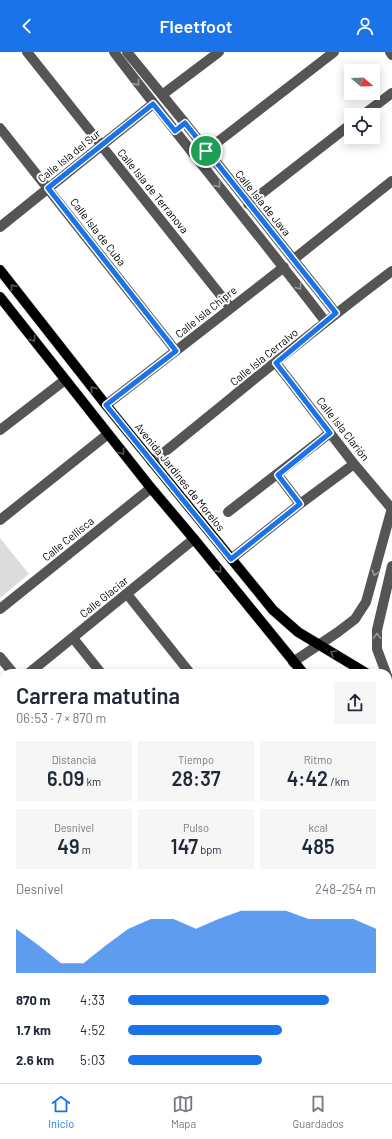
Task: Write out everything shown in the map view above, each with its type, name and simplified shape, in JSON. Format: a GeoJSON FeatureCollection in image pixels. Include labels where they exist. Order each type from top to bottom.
{"type":"FeatureCollection","features":[{"type":"Feature","properties":{"kind":"main road","name":"Avenida Jardines de Morelos"},"geometry":{"type":"LineString","coordinates":[[0,270],[106,405],[272,610],[298,632],[359,669]]}},
{"type":"Feature","properties":{"kind":"main road"},"geometry":{"type":"LineString","coordinates":[[0,297],[151,488],[299,669]]}},
{"type":"Feature","properties":{"kind":"street","name":"Calle Isla de Terranova"},"geometry":{"type":"LineString","coordinates":[[27,52],[230,307]]}},
{"type":"Feature","properties":{"kind":"street"},"geometry":{"type":"LineString","coordinates":[[114,52],[153,104],[262,239],[325,321]]}},
{"type":"Feature","properties":{"kind":"street","name":"Calle Isla de Java"},"geometry":{"type":"LineString","coordinates":[[127,52],[336,313]]}},
{"type":"Feature","properties":{"kind":"street"},"geometry":{"type":"LineString","coordinates":[[162,95],[219,52]]}},
{"type":"Feature","properties":{"kind":"street"},"geometry":{"type":"LineString","coordinates":[[206,151],[334,52]]}},
{"type":"Feature","properties":{"kind":"street"},"geometry":{"type":"LineString","coordinates":[[372,108],[392,93]]}},
{"type":"Feature","properties":{"kind":"street","name":"Calle Isla del Sur"},"geometry":{"type":"LineString","coordinates":[[0,227],[153,104]]}},
{"type":"Feature","properties":{"kind":"street"},"geometry":{"type":"LineString","coordinates":[[175,131],[185,123]]}},
{"type":"Feature","properties":{"kind":"street","name":"Calle Isla de Cuba"},"geometry":{"type":"LineString","coordinates":[[0,128],[176,351]]}},
{"type":"Feature","properties":{"kind":"street"},"geometry":{"type":"LineString","coordinates":[[248,204],[344,129]]}},
{"type":"Feature","properties":{"kind":"street"},"geometry":{"type":"LineString","coordinates":[[294,259],[392,181]]}},
{"type":"Feature","properties":{"kind":"street"},"geometry":{"type":"LineString","coordinates":[[262,239],[271,232]]}},
{"type":"Feature","properties":{"kind":"street","name":"Calle Isla Chipre"},"geometry":{"type":"LineString","coordinates":[[106,405],[230,307],[284,267]]}},
{"type":"Feature","properties":{"kind":"street","name":"Calle Isla Cerralvo"},"geometry":{"type":"LineString","coordinates":[[152,462],[276,363],[325,321],[392,271]]}},
{"type":"Feature","properties":{"kind":"street","name":"Calle Isla Clarión"},"geometry":{"type":"LineString","coordinates":[[276,363],[354,464],[392,508]]}},
{"type":"Feature","properties":{"kind":"street"},"geometry":{"type":"LineString","coordinates":[[0,430],[65,380]]}},
{"type":"Feature","properties":{"kind":"street"},"geometry":{"type":"LineString","coordinates":[[228,512],[278,475],[330,433]]}},
{"type":"Feature","properties":{"kind":"street"},"geometry":{"type":"LineString","coordinates":[[0,520],[108,434]]}},
{"type":"Feature","properties":{"kind":"street"},"geometry":{"type":"LineString","coordinates":[[231,559],[300,504],[354,464]]}},
{"type":"Feature","properties":{"kind":"street"},"geometry":{"type":"LineString","coordinates":[[278,475],[300,504]]}},
{"type":"Feature","properties":{"kind":"street","name":"Calle Cellisca"},"geometry":{"type":"LineString","coordinates":[[0,609],[151,488]]}},
{"type":"Feature","properties":{"kind":"street"},"geometry":{"type":"LineString","coordinates":[[293,662],[355,619],[366,602],[392,508]]}},
{"type":"Feature","properties":{"kind":"street","name":"Calle Glaciar"},"geometry":{"type":"LineString","coordinates":[[34,669],[194,539]]}},
{"type":"Feature","properties":{"kind":"street"},"geometry":{"type":"LineString","coordinates":[[379,558],[392,560]]}},
{"type":"Feature","properties":{"kind":"street"},"geometry":{"type":"LineString","coordinates":[[385,669],[377,648],[377,630],[392,566]]}},
{"type":"Feature","properties":{"kind":"street"},"geometry":{"type":"LineString","coordinates":[[127,594],[187,669]]}},
{"type":"Feature","properties":{"kind":"street"},"geometry":{"type":"LineString","coordinates":[[73,638],[98,669]]}},
{"type":"Feature","properties":{"kind":"street"},"geometry":{"type":"LineString","coordinates":[[0,657],[10,669]]}},
{"type":"Feature","properties":{"kind":"shaded area"},"geometry":{"type":"Polygon","coordinates":[[[0,538],[29,574],[0,598],[0,538]]]}},
{"type":"Feature","properties":{"kind":"route"},"geometry":{"type":"LineString","coordinates":[[153,104],[175,131],[185,123],[206,151],[336,313],[276,363],[330,433],[278,475],[300,504],[231,559],[106,405],[176,351],[48,188],[153,104]]}}]}
